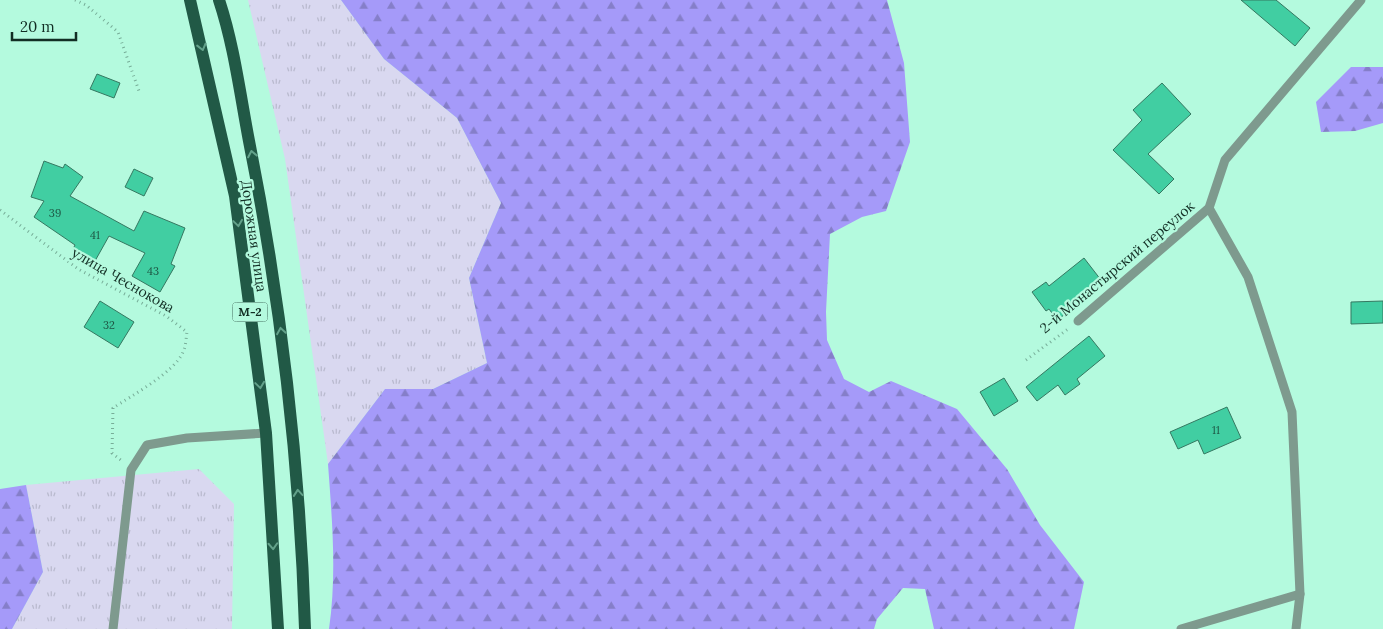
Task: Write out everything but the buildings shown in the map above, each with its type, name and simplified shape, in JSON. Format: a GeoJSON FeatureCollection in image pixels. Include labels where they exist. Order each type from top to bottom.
{"type":"FeatureCollection","features":[{"type":"Feature","properties":{"kind":"main road","name":"Дорожная улица"},"geometry":{"type":"LineString","coordinates":[[190,0],[235,196],[266,433],[278,629]]}},
{"type":"Feature","properties":{"kind":"main road","name":"Дорожная улица"},"geometry":{"type":"LineString","coordinates":[[219,0],[261,200],[286,367],[302,533],[305,629]]}},
{"type":"Feature","properties":{"kind":"lane","name":"2-й Монастырский переулок"},"geometry":{"type":"LineString","coordinates":[[1078,321],[1209,208],[1225,160],[1361,0]]}},
{"type":"Feature","properties":{"kind":"lane"},"geometry":{"type":"LineString","coordinates":[[1209,208],[1248,277],[1292,412],[1300,594],[1296,629]]}},
{"type":"Feature","properties":{"kind":"lane"},"geometry":{"type":"LineString","coordinates":[[114,629],[131,470],[147,445],[187,438],[266,433]]}},
{"type":"Feature","properties":{"kind":"lane"},"geometry":{"type":"LineString","coordinates":[[1181,629],[1300,594]]}},
{"type":"Feature","properties":{"kind":"path"},"geometry":{"type":"LineString","coordinates":[[75,0],[86,5],[118,32],[139,91]]}},
{"type":"Feature","properties":{"kind":"path","name":"улица Чеснокова"},"geometry":{"type":"LineString","coordinates":[[0,210],[78,269],[166,316],[186,332],[183,352],[176,361],[154,382],[113,408],[112,453],[131,470]]}},
{"type":"Feature","properties":{"kind":"path","name":"2-й Монастырский переулок"},"geometry":{"type":"LineString","coordinates":[[1026,360],[1078,321]]}},
{"type":"Feature","properties":{"kind":"green space"},"geometry":{"type":"Polygon","coordinates":[[[248,0],[341,0],[384,59],[457,118],[501,203],[469,278],[487,363],[433,389],[385,389],[328,464],[285,159],[248,0]]]}},
{"type":"Feature","properties":{"kind":"green space"},"geometry":{"type":"Polygon","coordinates":[[[341,0],[887,0],[904,63],[910,142],[886,211],[862,217],[830,234],[826,312],[827,340],[844,379],[869,392],[891,381],[957,409],[1007,469],[1040,525],[1084,582],[1074,629],[934,629],[925,589],[903,588],[877,619],[874,629],[329,629],[333,567],[328,464],[385,389],[433,389],[487,363],[469,278],[501,203],[457,118],[384,59],[341,0]]]}},
{"type":"Feature","properties":{"kind":"green space"},"geometry":{"type":"Polygon","coordinates":[[[1351,67],[1383,67],[1383,123],[1355,131],[1321,132],[1316,102],[1351,67]]]}},
{"type":"Feature","properties":{"kind":"green space"},"geometry":{"type":"Polygon","coordinates":[[[199,469],[234,504],[232,629],[12,629],[43,572],[26,485],[199,469]]]}},
{"type":"Feature","properties":{"kind":"green space"},"geometry":{"type":"Polygon","coordinates":[[[26,485],[43,572],[12,629],[0,629],[0,489],[26,485]]]}}]}
